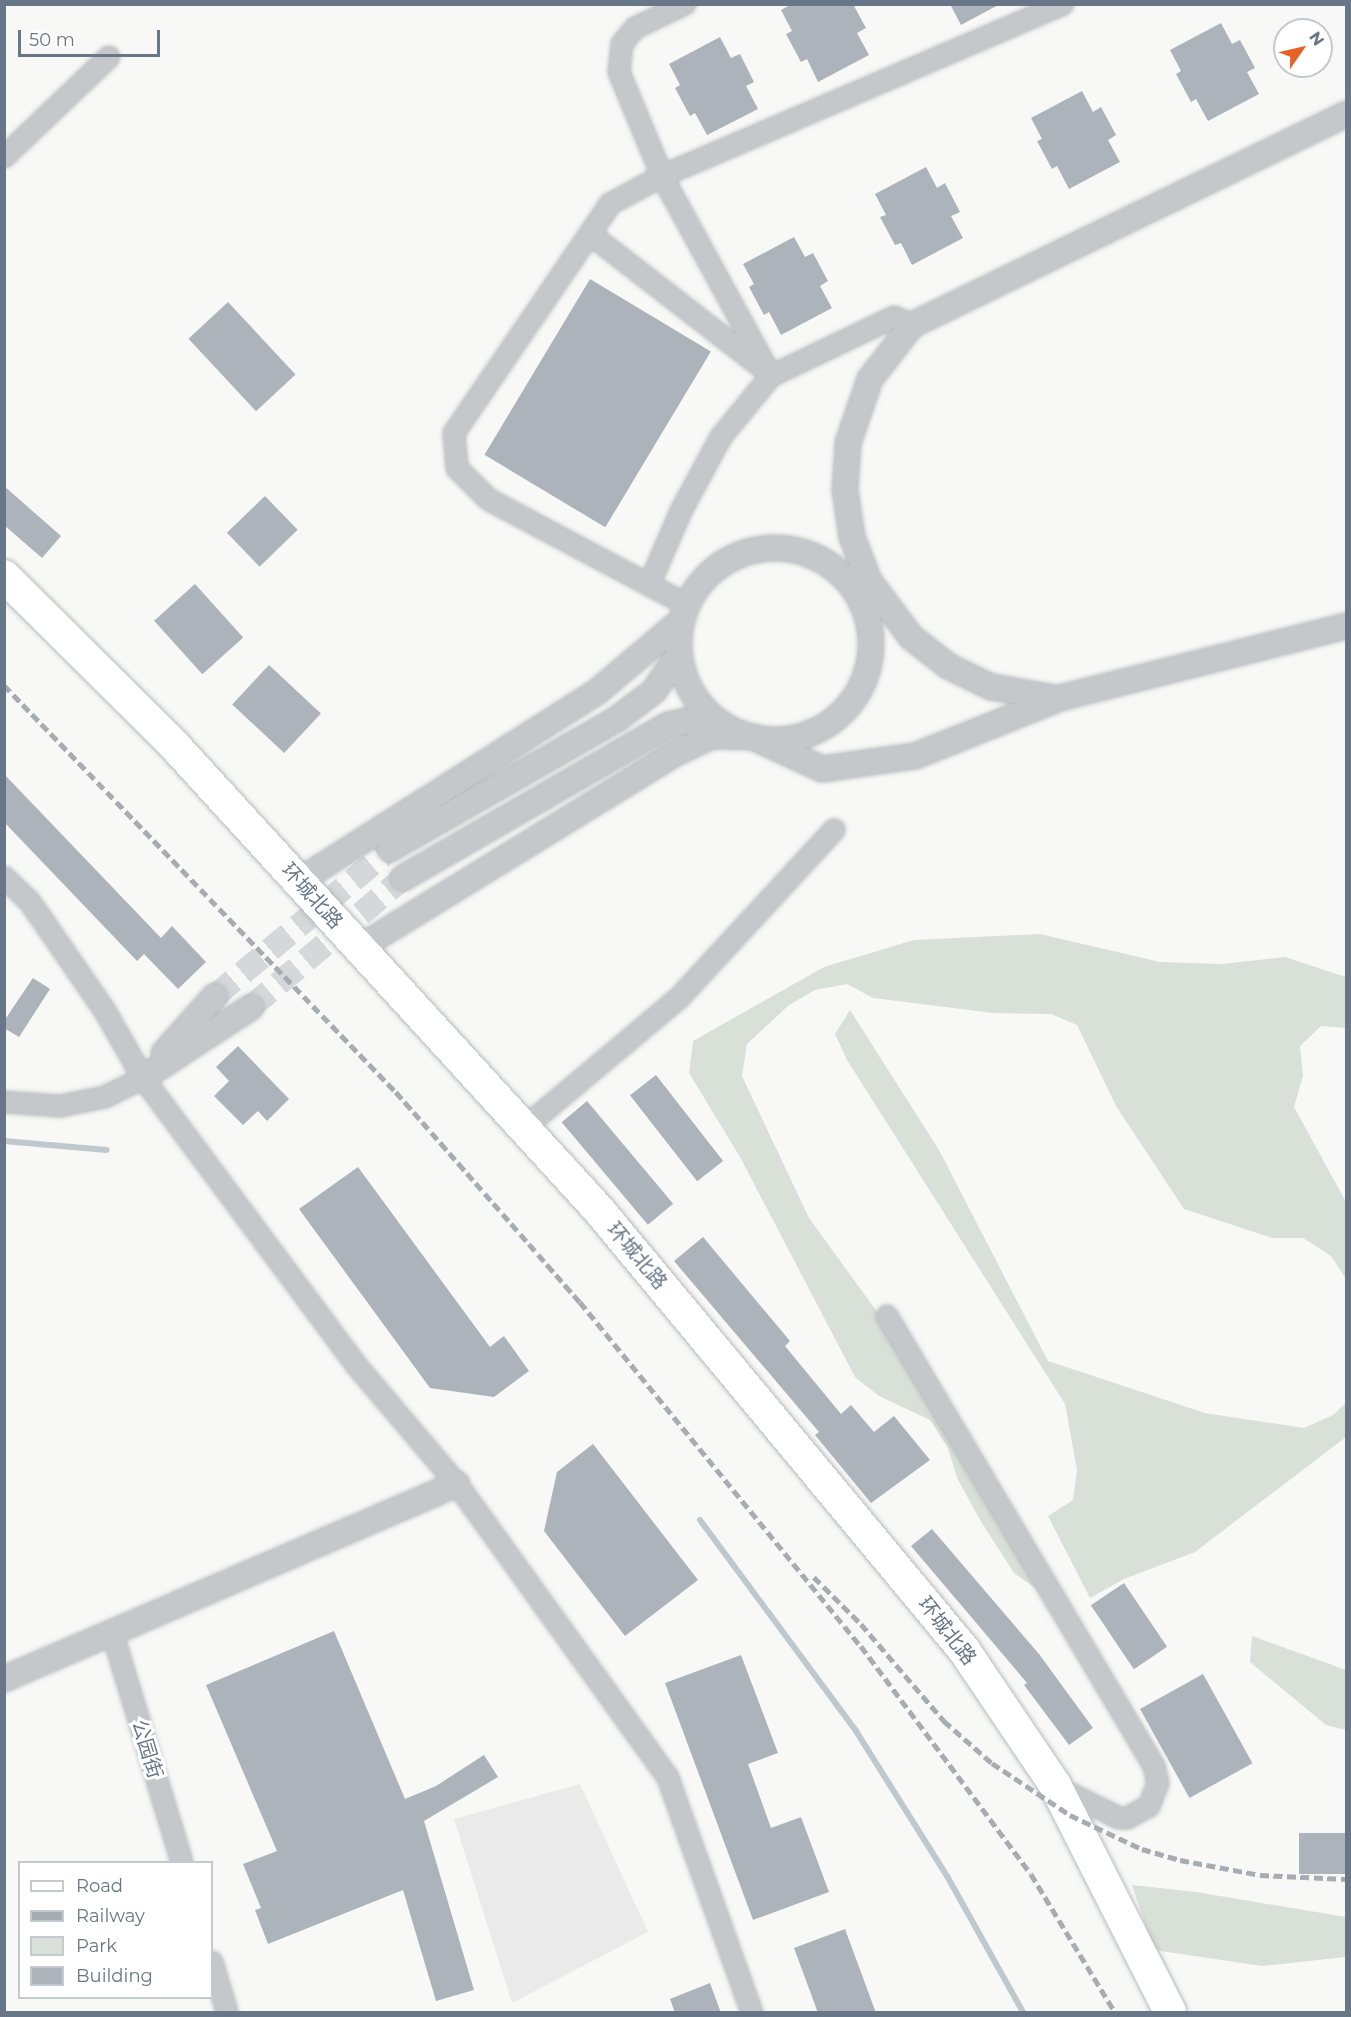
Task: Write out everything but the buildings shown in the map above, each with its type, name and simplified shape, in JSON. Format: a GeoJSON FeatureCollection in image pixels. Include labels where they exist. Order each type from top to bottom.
{"type":"FeatureCollection","features":[{"type":"Feature","properties":{"kind":"main road","name":"环城北路"},"geometry":{"type":"LineString","coordinates":[[4,576],[174,745],[598,1209],[964,1650],[1055,1785],[1170,2013]]}},
{"type":"Feature","properties":{"kind":"street"},"geometry":{"type":"LineString","coordinates":[[685,4],[635,28],[619,54],[621,81],[662,176],[771,376]]}},
{"type":"Feature","properties":{"kind":"street"},"geometry":{"type":"LineString","coordinates":[[684,613],[649,585],[488,499],[457,468],[454,434],[610,204],[662,176],[1063,4]]}},
{"type":"Feature","properties":{"kind":"street"},"geometry":{"type":"LineString","coordinates":[[4,157],[109,57]]}},
{"type":"Feature","properties":{"kind":"street"},"geometry":{"type":"LineString","coordinates":[[1060,698],[1014,693],[969,678],[911,638],[881,601],[869,580],[847,513],[848,443],[870,378],[912,325],[1347,114]]}},
{"type":"Feature","properties":{"kind":"street"},"geometry":{"type":"LineString","coordinates":[[590,234],[720,331],[771,376]]}},
{"type":"Feature","properties":{"kind":"street"},"geometry":{"type":"LineString","coordinates":[[649,585],[681,511],[721,437],[771,376],[894,317],[912,325]]}},
{"type":"Feature","properties":{"kind":"street"},"geometry":{"type":"LineString","coordinates":[[298,881],[597,692],[684,613],[718,566],[747,551],[781,548],[813,555],[828,564],[869,580]]}},
{"type":"Feature","properties":{"kind":"street"},"geometry":{"type":"LineString","coordinates":[[828,564],[861,601],[871,650]]}},
{"type":"Feature","properties":{"kind":"street"},"geometry":{"type":"LineString","coordinates":[[359,948],[674,754],[712,736],[753,737],[769,740],[802,736],[832,721],[859,690],[871,650],[881,601]]}},
{"type":"Feature","properties":{"kind":"street"},"geometry":{"type":"LineString","coordinates":[[684,613],[680,654],[689,686],[722,724]]}},
{"type":"Feature","properties":{"kind":"street"},"geometry":{"type":"LineString","coordinates":[[403,878],[668,726],[685,721],[722,724],[822,769],[915,756],[1060,698],[1347,626]]}},
{"type":"Feature","properties":{"kind":"street"},"geometry":{"type":"LineString","coordinates":[[390,849],[617,719],[654,692],[680,654]]}},
{"type":"Feature","properties":{"kind":"street"},"geometry":{"type":"LineString","coordinates":[[524,1128],[679,998],[834,830]]}},
{"type":"Feature","properties":{"kind":"street"},"geometry":{"type":"LineString","coordinates":[[4,877],[30,902],[49,929],[105,1011],[143,1078],[356,1365],[457,1484],[668,1778],[752,2013]]}},
{"type":"Feature","properties":{"kind":"street"},"geometry":{"type":"LineString","coordinates":[[143,1078],[215,996]]}},
{"type":"Feature","properties":{"kind":"street"},"geometry":{"type":"LineString","coordinates":[[4,1102],[60,1107],[105,1097],[143,1078],[251,1007]]}},
{"type":"Feature","properties":{"kind":"street"},"geometry":{"type":"LineString","coordinates":[[887,1316],[1137,1736],[1154,1766],[1158,1783],[1149,1806],[1127,1818],[1119,1818],[1055,1785]]}},
{"type":"Feature","properties":{"kind":"street"},"geometry":{"type":"LineString","coordinates":[[4,1679],[113,1635],[457,1484]]}},
{"type":"Feature","properties":{"kind":"street","name":"公园街"},"geometry":{"type":"LineString","coordinates":[[113,1635],[181,1861]]}},
{"type":"Feature","properties":{"kind":"street"},"geometry":{"type":"LineString","coordinates":[[213,1965],[227,2013]]}},
{"type":"Feature","properties":{"kind":"shaded area"},"geometry":{"type":"Polygon","coordinates":[[[580,1784],[648,1932],[512,2003],[454,1819],[580,1784]]]}},
{"type":"Feature","properties":{"kind":"green space"},"geometry":{"type":"Polygon","coordinates":[[[1040,934],[1160,962],[1222,964],[1285,957],[1346,977],[1346,1028],[1321,1026],[1300,1046],[1303,1076],[1294,1107],[1346,1202],[1346,1279],[1331,1256],[1303,1238],[1272,1238],[1184,1209],[1116,1106],[1077,1025],[1051,1014],[993,1013],[873,998],[847,984],[815,990],[789,1005],[747,1044],[742,1076],[809,1218],[883,1320],[1037,1577],[1038,1590],[1014,1573],[980,1520],[957,1478],[948,1448],[930,1420],[879,1396],[855,1377],[740,1157],[689,1073],[693,1041],[824,967],[914,940],[1040,934]]]}},
{"type":"Feature","properties":{"kind":"green space"},"geometry":{"type":"Polygon","coordinates":[[[850,1010],[939,1150],[1048,1361],[1205,1413],[1304,1428],[1333,1415],[1346,1403],[1346,1437],[1195,1552],[1124,1579],[1090,1598],[1048,1516],[1073,1500],[1077,1470],[1065,1404],[847,1060],[835,1034],[850,1010]]]}},
{"type":"Feature","properties":{"kind":"green space"},"geometry":{"type":"Polygon","coordinates":[[[1252,1636],[1346,1670],[1346,1730],[1326,1725],[1250,1662],[1252,1636]]]}},
{"type":"Feature","properties":{"kind":"green space"},"geometry":{"type":"Polygon","coordinates":[[[1132,1885],[1196,1892],[1346,1917],[1346,1957],[1262,1966],[1154,1950],[1132,1885]]]}},
{"type":"Feature","properties":{"kind":"waterway"},"geometry":{"type":"LineString","coordinates":[[4,1141],[107,1150]]}},
{"type":"Feature","properties":{"kind":"waterway"},"geometry":{"type":"LineString","coordinates":[[700,1520],[856,1731],[947,1876],[1023,2012]]}},
{"type":"Feature","properties":{"kind":"tunnel"},"geometry":{"type":"LineString","coordinates":[[215,996],[390,849]]}},
{"type":"Feature","properties":{"kind":"tunnel"},"geometry":{"type":"LineString","coordinates":[[251,1007],[403,878]]}},
{"type":"Feature","properties":{"kind":"railway"},"geometry":{"type":"LineString","coordinates":[[4,685],[396,1092],[580,1302],[861,1646],[1031,1874],[1115,2012]]}},
{"type":"Feature","properties":{"kind":"railway"},"geometry":{"type":"LineString","coordinates":[[814,1577],[861,1624],[944,1721],[992,1763],[1070,1815],[1142,1849],[1180,1860],[1260,1875],[1346,1879]]}}]}
